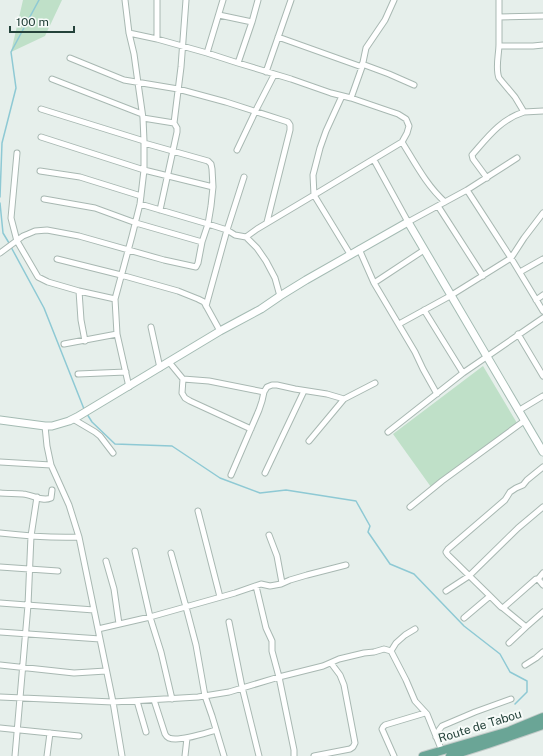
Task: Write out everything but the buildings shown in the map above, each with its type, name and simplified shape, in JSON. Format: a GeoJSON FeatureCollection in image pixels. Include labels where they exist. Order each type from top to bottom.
{"type":"FeatureCollection","features":[{"type":"Feature","properties":{"kind":"main road","name":"Route de Tabou"},"geometry":{"type":"LineString","coordinates":[[423,756],[442,751],[471,749],[543,717]]}},
{"type":"Feature","properties":{"kind":"main road","name":"Route de Tabou"},"geometry":{"type":"LineString","coordinates":[[450,756],[543,725]]}},
{"type":"Feature","properties":{"kind":"street"},"geometry":{"type":"LineString","coordinates":[[125,0],[143,116],[144,142],[144,170],[140,204],[115,299],[117,334],[129,386]]}},
{"type":"Feature","properties":{"kind":"street"},"geometry":{"type":"LineString","coordinates":[[157,0],[157,38]]}},
{"type":"Feature","properties":{"kind":"street"},"geometry":{"type":"LineString","coordinates":[[160,210],[177,132],[177,128],[174,123],[181,67],[186,0]]}},
{"type":"Feature","properties":{"kind":"street"},"geometry":{"type":"LineString","coordinates":[[207,53],[224,0]]}},
{"type":"Feature","properties":{"kind":"street"},"geometry":{"type":"LineString","coordinates":[[238,64],[258,0]]}},
{"type":"Feature","properties":{"kind":"street"},"geometry":{"type":"LineString","coordinates":[[266,72],[291,0]]}},
{"type":"Feature","properties":{"kind":"street"},"geometry":{"type":"LineString","coordinates":[[351,98],[366,48],[385,20],[394,0]]}},
{"type":"Feature","properties":{"kind":"street"},"geometry":{"type":"LineString","coordinates":[[498,0],[498,75],[515,97],[524,112]]}},
{"type":"Feature","properties":{"kind":"street"},"geometry":{"type":"LineString","coordinates":[[219,15],[252,22]]}},
{"type":"Feature","properties":{"kind":"street"},"geometry":{"type":"LineString","coordinates":[[498,17],[543,16]]}},
{"type":"Feature","properties":{"kind":"street"},"geometry":{"type":"LineString","coordinates":[[129,33],[157,38],[291,79],[389,110],[406,120],[408,126],[407,133],[402,142],[314,196],[267,222],[246,237]]}},
{"type":"Feature","properties":{"kind":"street"},"geometry":{"type":"LineString","coordinates":[[278,37],[389,74],[414,85]]}},
{"type":"Feature","properties":{"kind":"street"},"geometry":{"type":"LineString","coordinates":[[499,46],[543,45]]}},
{"type":"Feature","properties":{"kind":"street"},"geometry":{"type":"LineString","coordinates":[[70,58],[124,80],[178,89],[226,102],[288,122],[291,128],[267,222]]}},
{"type":"Feature","properties":{"kind":"street"},"geometry":{"type":"LineString","coordinates":[[237,150],[274,75]]}},
{"type":"Feature","properties":{"kind":"street"},"geometry":{"type":"LineString","coordinates":[[52,79],[143,116],[174,123]]}},
{"type":"Feature","properties":{"kind":"street"},"geometry":{"type":"LineString","coordinates":[[342,96],[320,148],[313,175],[314,196],[350,254]]}},
{"type":"Feature","properties":{"kind":"street"},"geometry":{"type":"LineString","coordinates":[[0,253],[24,236],[35,231],[52,230],[80,236],[194,267],[197,266],[202,242],[208,224],[213,187],[211,164],[208,161],[41,109]]}},
{"type":"Feature","properties":{"kind":"street"},"geometry":{"type":"LineString","coordinates":[[487,178],[473,159],[472,155],[501,124],[509,118],[524,112],[543,111]]}},
{"type":"Feature","properties":{"kind":"street"},"geometry":{"type":"LineString","coordinates":[[40,137],[144,170],[213,187]]}},
{"type":"Feature","properties":{"kind":"street"},"geometry":{"type":"LineString","coordinates":[[402,142],[427,182],[435,193],[445,202]]}},
{"type":"Feature","properties":{"kind":"street"},"geometry":{"type":"LineString","coordinates":[[17,153],[11,218],[17,241],[38,276],[48,282],[115,299]]}},
{"type":"Feature","properties":{"kind":"street"},"geometry":{"type":"LineString","coordinates":[[0,420],[52,426],[73,419],[220,331],[261,309],[350,254],[467,190],[517,158]]}},
{"type":"Feature","properties":{"kind":"street"},"geometry":{"type":"LineString","coordinates":[[374,160],[450,296],[487,356],[524,421],[542,447]]}},
{"type":"Feature","properties":{"kind":"street"},"geometry":{"type":"LineString","coordinates":[[40,171],[80,177],[141,196]]}},
{"type":"Feature","properties":{"kind":"street"},"geometry":{"type":"LineString","coordinates":[[206,306],[227,230],[244,177]]}},
{"type":"Feature","properties":{"kind":"street"},"geometry":{"type":"LineString","coordinates":[[467,190],[512,258],[543,311]]}},
{"type":"Feature","properties":{"kind":"street"},"geometry":{"type":"LineString","coordinates":[[44,199],[95,208],[136,223],[202,242]]}},
{"type":"Feature","properties":{"kind":"street"},"geometry":{"type":"LineString","coordinates":[[140,204],[227,230],[235,235],[246,237],[257,248],[266,261],[275,278],[280,296]]}},
{"type":"Feature","properties":{"kind":"street"},"geometry":{"type":"LineString","coordinates":[[438,206],[483,276]]}},
{"type":"Feature","properties":{"kind":"street"},"geometry":{"type":"LineString","coordinates":[[399,324],[450,296],[512,258],[524,238],[543,213]]}},
{"type":"Feature","properties":{"kind":"street"},"geometry":{"type":"LineString","coordinates":[[359,249],[374,283],[415,352],[437,394]]}},
{"type":"Feature","properties":{"kind":"street"},"geometry":{"type":"LineString","coordinates":[[374,283],[424,250]]}},
{"type":"Feature","properties":{"kind":"street"},"geometry":{"type":"LineString","coordinates":[[57,259],[178,291],[198,299],[204,302],[220,331]]}},
{"type":"Feature","properties":{"kind":"street"},"geometry":{"type":"LineString","coordinates":[[520,272],[543,259]]}},
{"type":"Feature","properties":{"kind":"street"},"geometry":{"type":"LineString","coordinates":[[79,291],[81,320],[85,341]]}},
{"type":"Feature","properties":{"kind":"street"},"geometry":{"type":"LineString","coordinates":[[536,300],[543,295]]}},
{"type":"Feature","properties":{"kind":"street"},"geometry":{"type":"LineString","coordinates":[[424,310],[463,374]]}},
{"type":"Feature","properties":{"kind":"street"},"geometry":{"type":"LineString","coordinates":[[388,432],[487,356],[543,318]]}},
{"type":"Feature","properties":{"kind":"street"},"geometry":{"type":"LineString","coordinates":[[151,327],[160,368]]}},
{"type":"Feature","properties":{"kind":"street"},"geometry":{"type":"LineString","coordinates":[[64,344],[117,334]]}},
{"type":"Feature","properties":{"kind":"street"},"geometry":{"type":"LineString","coordinates":[[518,334],[543,376]]}},
{"type":"Feature","properties":{"kind":"street"},"geometry":{"type":"LineString","coordinates":[[169,362],[183,379],[182,393],[185,398],[251,429]]}},
{"type":"Feature","properties":{"kind":"street"},"geometry":{"type":"LineString","coordinates":[[78,374],[126,372]]}},
{"type":"Feature","properties":{"kind":"street"},"geometry":{"type":"LineString","coordinates":[[183,379],[209,381],[264,392]]}},
{"type":"Feature","properties":{"kind":"street"},"geometry":{"type":"LineString","coordinates":[[309,441],[344,398],[375,383]]}},
{"type":"Feature","properties":{"kind":"street"},"geometry":{"type":"LineString","coordinates":[[231,475],[267,387],[277,385],[344,398]]}},
{"type":"Feature","properties":{"kind":"street"},"geometry":{"type":"LineString","coordinates":[[265,473],[304,391]]}},
{"type":"Feature","properties":{"kind":"street"},"geometry":{"type":"LineString","coordinates":[[518,411],[543,396]]}},
{"type":"Feature","properties":{"kind":"street"},"geometry":{"type":"LineString","coordinates":[[73,419],[100,436],[113,453]]}},
{"type":"Feature","properties":{"kind":"street"},"geometry":{"type":"LineString","coordinates":[[410,507],[442,481],[524,421]]}},
{"type":"Feature","properties":{"kind":"street"},"geometry":{"type":"LineString","coordinates":[[45,426],[51,464],[69,505],[79,537],[113,702],[122,756]]}},
{"type":"Feature","properties":{"kind":"street"},"geometry":{"type":"LineString","coordinates":[[0,462],[51,464]]}},
{"type":"Feature","properties":{"kind":"street"},"geometry":{"type":"LineString","coordinates":[[526,627],[501,607],[446,552],[506,500],[510,492],[522,485],[543,467]]}},
{"type":"Feature","properties":{"kind":"street"},"geometry":{"type":"LineString","coordinates":[[0,493],[24,494],[43,500],[51,498],[52,490]]}},
{"type":"Feature","properties":{"kind":"street"},"geometry":{"type":"LineString","coordinates":[[15,756],[28,605],[31,536],[37,497]]}},
{"type":"Feature","properties":{"kind":"street"},"geometry":{"type":"LineString","coordinates":[[446,591],[469,576],[518,528],[543,507]]}},
{"type":"Feature","properties":{"kind":"street"},"geometry":{"type":"LineString","coordinates":[[198,511],[220,597]]}},
{"type":"Feature","properties":{"kind":"street"},"geometry":{"type":"LineString","coordinates":[[0,533],[59,538],[79,537]]}},
{"type":"Feature","properties":{"kind":"street"},"geometry":{"type":"LineString","coordinates":[[269,536],[278,556],[282,583]]}},
{"type":"Feature","properties":{"kind":"street"},"geometry":{"type":"LineString","coordinates":[[135,551],[150,617],[161,652],[172,699]]}},
{"type":"Feature","properties":{"kind":"street"},"geometry":{"type":"LineString","coordinates":[[171,553],[196,645],[206,696],[224,756]]}},
{"type":"Feature","properties":{"kind":"street"},"geometry":{"type":"LineString","coordinates":[[106,561],[114,589],[119,624]]}},
{"type":"Feature","properties":{"kind":"street"},"geometry":{"type":"LineString","coordinates":[[98,629],[186,607],[260,584],[270,586],[281,584],[307,575],[346,565]]}},
{"type":"Feature","properties":{"kind":"street"},"geometry":{"type":"LineString","coordinates":[[0,567],[58,571]]}},
{"type":"Feature","properties":{"kind":"street"},"geometry":{"type":"LineString","coordinates":[[503,608],[536,579],[538,579],[543,573]]}},
{"type":"Feature","properties":{"kind":"street"},"geometry":{"type":"LineString","coordinates":[[538,579],[543,585]]}},
{"type":"Feature","properties":{"kind":"street"},"geometry":{"type":"LineString","coordinates":[[256,586],[266,628],[272,641],[272,650],[279,677],[294,756]]}},
{"type":"Feature","properties":{"kind":"street"},"geometry":{"type":"LineString","coordinates":[[464,618],[490,596]]}},
{"type":"Feature","properties":{"kind":"street"},"geometry":{"type":"LineString","coordinates":[[0,603],[94,610]]}},
{"type":"Feature","properties":{"kind":"street"},"geometry":{"type":"LineString","coordinates":[[509,643],[543,612]]}},
{"type":"Feature","properties":{"kind":"street"},"geometry":{"type":"LineString","coordinates":[[229,622],[242,687],[260,756]]}},
{"type":"Feature","properties":{"kind":"street"},"geometry":{"type":"LineString","coordinates":[[391,651],[396,643],[415,629]]}},
{"type":"Feature","properties":{"kind":"street"},"geometry":{"type":"LineString","coordinates":[[0,632],[100,639]]}},
{"type":"Feature","properties":{"kind":"street"},"geometry":{"type":"LineString","coordinates":[[0,697],[113,702],[206,696],[229,692],[242,687],[323,666],[339,659],[384,649],[391,651],[415,701],[425,713],[442,751]]}},
{"type":"Feature","properties":{"kind":"street"},"geometry":{"type":"LineString","coordinates":[[525,665],[543,652]]}},
{"type":"Feature","properties":{"kind":"street"},"geometry":{"type":"LineString","coordinates":[[314,756],[350,749],[355,743],[344,685],[340,675],[331,663]]}},
{"type":"Feature","properties":{"kind":"street"},"geometry":{"type":"LineString","coordinates":[[0,665],[74,673],[106,671]]}},
{"type":"Feature","properties":{"kind":"street"},"geometry":{"type":"LineString","coordinates":[[436,737],[442,726],[511,699]]}},
{"type":"Feature","properties":{"kind":"street"},"geometry":{"type":"LineString","coordinates":[[137,700],[146,732]]}},
{"type":"Feature","properties":{"kind":"street"},"geometry":{"type":"LineString","coordinates":[[154,700],[167,737],[187,738],[216,730]]}},
{"type":"Feature","properties":{"kind":"street"},"geometry":{"type":"LineString","coordinates":[[394,756],[382,729],[383,727],[385,725],[425,713]]}},
{"type":"Feature","properties":{"kind":"street"},"geometry":{"type":"LineString","coordinates":[[0,728],[80,736]]}},
{"type":"Feature","properties":{"kind":"street"},"geometry":{"type":"LineString","coordinates":[[48,756],[50,732]]}},
{"type":"Feature","properties":{"kind":"street"},"geometry":{"type":"LineString","coordinates":[[185,756],[187,738]]}},
{"type":"Feature","properties":{"kind":"green space"},"geometry":{"type":"Polygon","coordinates":[[[23,0],[62,0],[45,36],[11,52],[23,0]]]}},
{"type":"Feature","properties":{"kind":"green space"},"geometry":{"type":"Polygon","coordinates":[[[483,366],[517,423],[431,487],[393,434],[483,366]]]}},
{"type":"Feature","properties":{"kind":"waterway"},"geometry":{"type":"LineString","coordinates":[[0,197],[2,143],[16,88],[11,52],[39,0]]}},
{"type":"Feature","properties":{"kind":"waterway"},"geometry":{"type":"LineString","coordinates":[[0,203],[3,233],[9,243]]}},
{"type":"Feature","properties":{"kind":"waterway"},"geometry":{"type":"LineString","coordinates":[[11,247],[44,308],[84,409]]}},
{"type":"Feature","properties":{"kind":"waterway"},"geometry":{"type":"LineString","coordinates":[[87,414],[92,422],[115,444],[172,446],[220,478],[260,493],[286,490],[356,501],[370,526],[368,532],[390,564],[414,574],[464,626],[500,654],[510,672],[527,681],[527,692],[515,704]]}}]}
